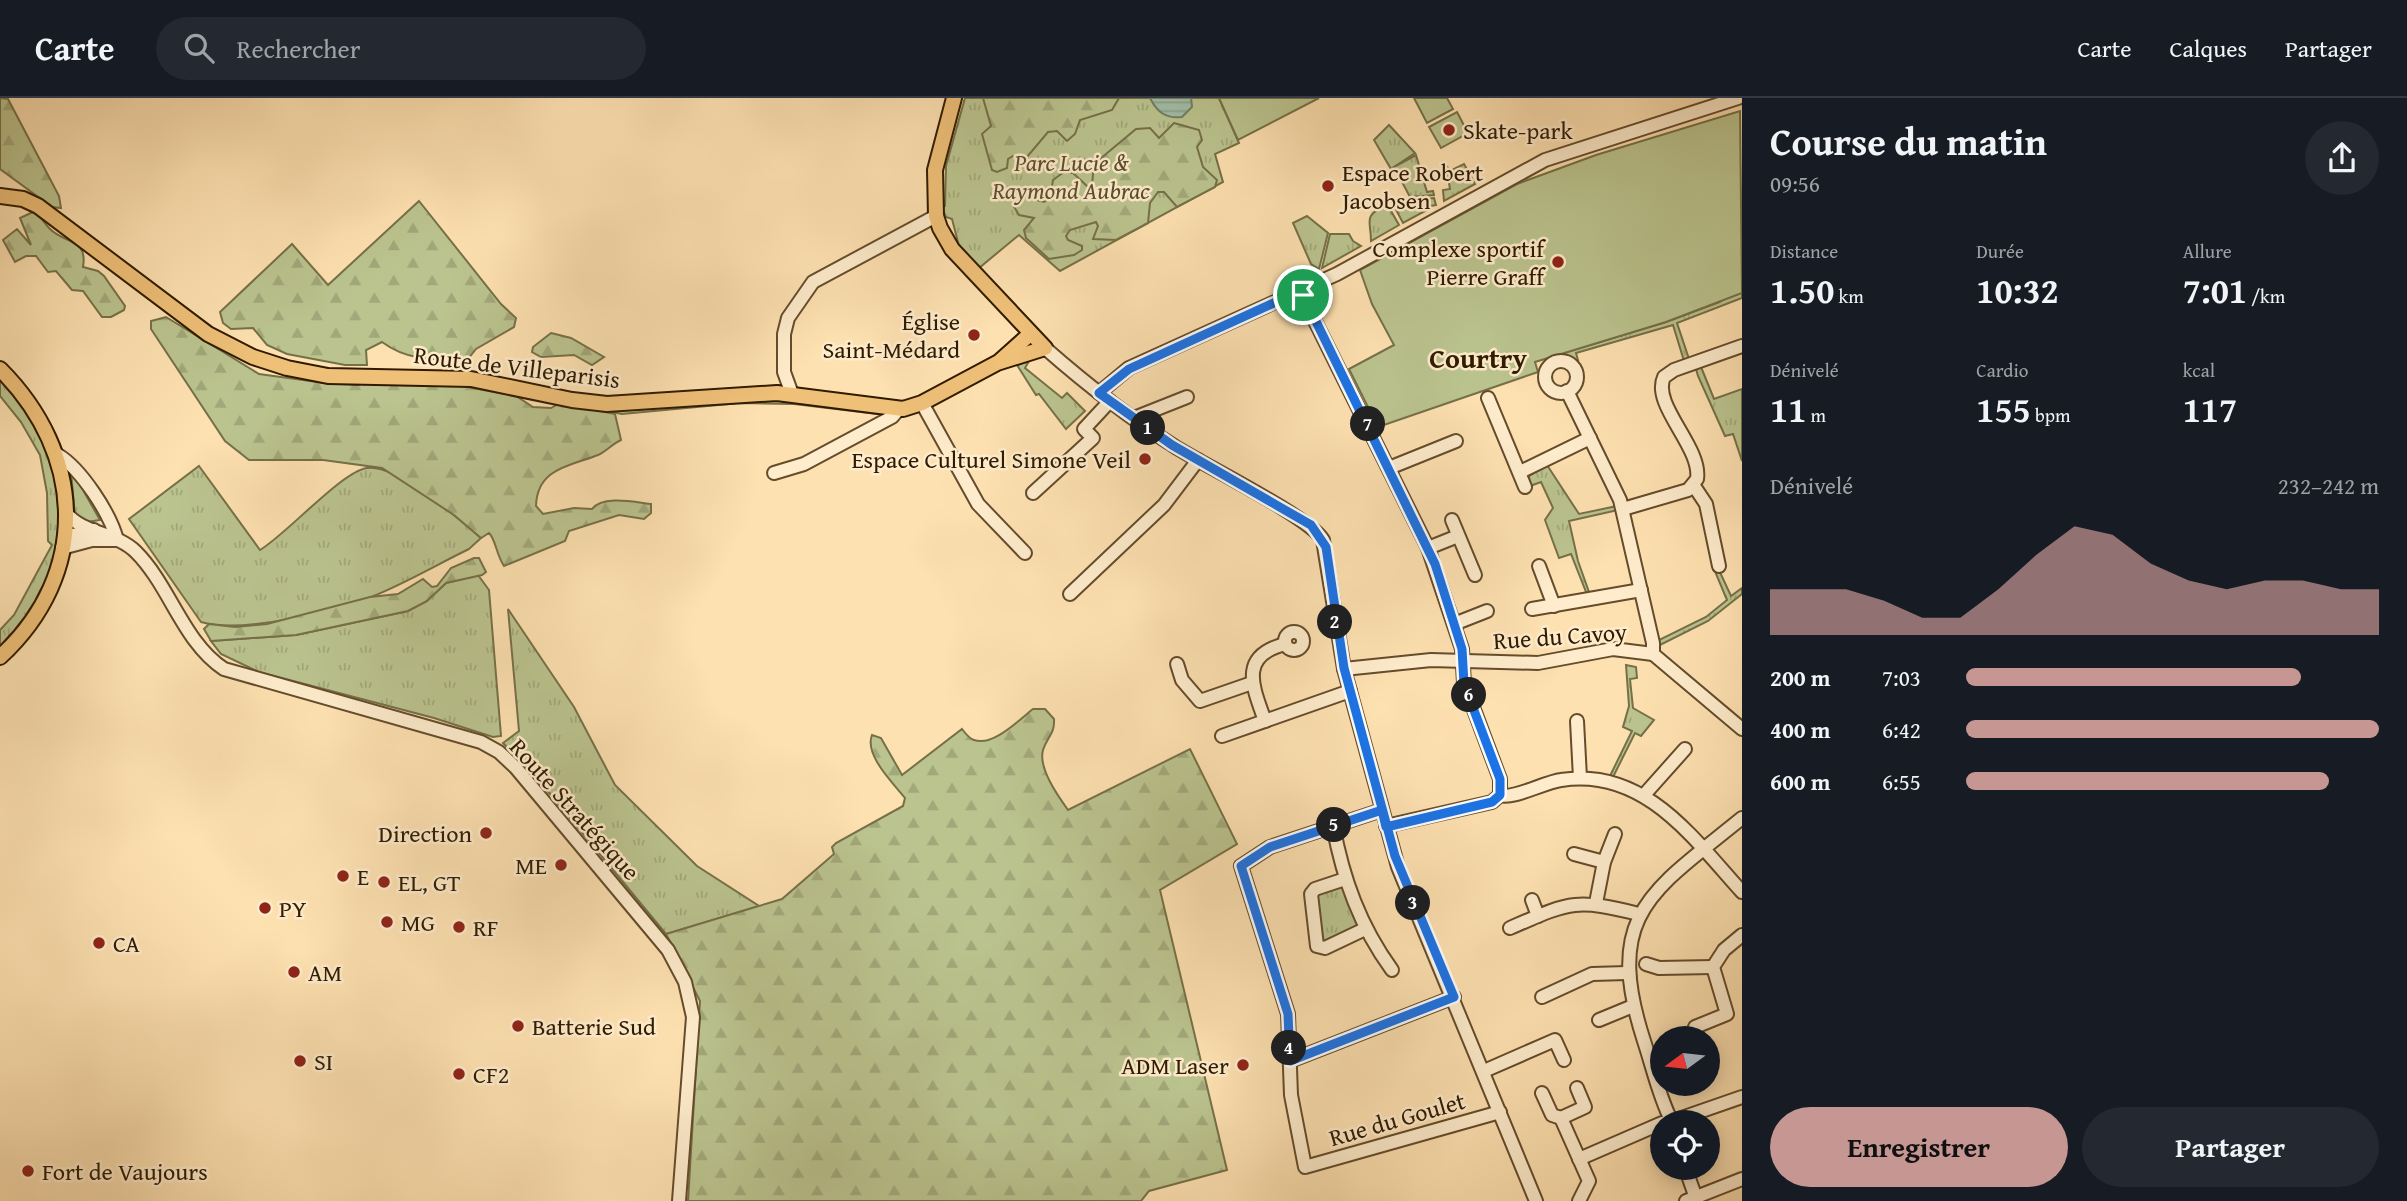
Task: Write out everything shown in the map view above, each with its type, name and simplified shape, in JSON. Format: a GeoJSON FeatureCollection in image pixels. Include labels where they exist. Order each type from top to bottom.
{"type":"FeatureCollection","features":[{"type":"Feature","properties":{"kind":"main road"},"geometry":{"type":"LineString","coordinates":[[899,409],[922,402],[996,363],[1045,348],[952,248],[936,216],[935,170],[954,98]]}},
{"type":"Feature","properties":{"kind":"main road","name":"Route de Villeparisis"},"geometry":{"type":"LineString","coordinates":[[0,195],[23,199],[38,206],[183,317],[222,342],[253,357],[287,368],[328,376],[471,379],[572,400],[607,404],[743,394],[792,394],[899,409]]}},
{"type":"Feature","properties":{"kind":"main road"},"geometry":{"type":"LineString","coordinates":[[996,363],[1030,334]]}},
{"type":"Feature","properties":{"kind":"main road"},"geometry":{"type":"LineString","coordinates":[[0,369],[35,409],[58,455],[66,513],[63,543],[53,581],[43,604],[27,628],[0,657]]}},
{"type":"Feature","properties":{"kind":"street"},"geometry":{"type":"LineString","coordinates":[[1033,493],[1093,438],[1084,429],[1104,397],[1129,369],[1300,291],[1545,160],[1588,144],[1737,101]]}},
{"type":"Feature","properties":{"kind":"street"},"geometry":{"type":"LineString","coordinates":[[792,394],[785,372],[784,334],[788,318],[813,282],[936,216]]}},
{"type":"Feature","properties":{"kind":"street"},"geometry":{"type":"LineString","coordinates":[[1300,291],[1429,548],[1464,662],[1463,679],[1497,765],[1502,788],[1500,795],[1492,802],[1386,827]]}},
{"type":"Feature","properties":{"kind":"street"},"geometry":{"type":"LineString","coordinates":[[1719,566],[1706,504],[1694,486],[1698,467],[1664,398],[1662,382],[1674,370],[1742,346]]}},
{"type":"Feature","properties":{"kind":"street"},"geometry":{"type":"LineString","coordinates":[[1045,348],[1134,418],[1198,460],[1311,525],[1320,535],[1327,553],[1344,668],[1386,827],[1403,880],[1454,997],[1536,1201]]}},
{"type":"Feature","properties":{"kind":"street"},"geometry":{"type":"LineString","coordinates":[[1567,391],[1623,509],[1653,654],[1742,729]]}},
{"type":"Feature","properties":{"kind":"street"},"geometry":{"type":"LineString","coordinates":[[1134,418],[1186,397]]}},
{"type":"Feature","properties":{"kind":"street"},"geometry":{"type":"LineString","coordinates":[[1488,398],[1525,487]]}},
{"type":"Feature","properties":{"kind":"street"},"geometry":{"type":"LineString","coordinates":[[922,402],[978,504],[1025,553]]}},
{"type":"Feature","properties":{"kind":"street"},"geometry":{"type":"LineString","coordinates":[[774,473],[804,464],[892,417],[899,409]]}},
{"type":"Feature","properties":{"kind":"street"},"geometry":{"type":"LineString","coordinates":[[1520,472],[1590,438]]}},
{"type":"Feature","properties":{"kind":"street"},"geometry":{"type":"LineString","coordinates":[[1389,468],[1456,441]]}},
{"type":"Feature","properties":{"kind":"street"},"geometry":{"type":"LineString","coordinates":[[58,455],[69,462],[112,521],[117,540],[63,543]]}},
{"type":"Feature","properties":{"kind":"street"},"geometry":{"type":"LineString","coordinates":[[1070,594],[1164,505],[1198,460]]}},
{"type":"Feature","properties":{"kind":"street"},"geometry":{"type":"LineString","coordinates":[[1623,509],[1684,492],[1694,486]]}},
{"type":"Feature","properties":{"kind":"street","name":"Route Stratégique"},"geometry":{"type":"LineString","coordinates":[[66,513],[79,525],[117,540],[142,559],[204,652],[224,669],[481,742],[509,760],[668,950],[685,982],[693,1017],[679,1201]]}},
{"type":"Feature","properties":{"kind":"street"},"geometry":{"type":"LineString","coordinates":[[1452,520],[1475,575]]}},
{"type":"Feature","properties":{"kind":"street"},"geometry":{"type":"LineString","coordinates":[[63,543],[94,530]]}},
{"type":"Feature","properties":{"kind":"street"},"geometry":{"type":"LineString","coordinates":[[1429,548],[1458,536]]}},
{"type":"Feature","properties":{"kind":"street"},"geometry":{"type":"LineString","coordinates":[[1539,566],[1554,606]]}},
{"type":"Feature","properties":{"kind":"street"},"geometry":{"type":"LineString","coordinates":[[1532,609],[1641,590]]}},
{"type":"Feature","properties":{"kind":"street"},"geometry":{"type":"LineString","coordinates":[[1454,624],[1487,611]]}},
{"type":"Feature","properties":{"kind":"street"},"geometry":{"type":"LineString","coordinates":[[1265,721],[1252,683],[1252,670],[1260,657],[1273,647],[1285,644]]}},
{"type":"Feature","properties":{"kind":"street","name":"Rue du Cavoy"},"geometry":{"type":"LineString","coordinates":[[1344,668],[1431,660],[1538,663],[1613,649],[1653,654]]}},
{"type":"Feature","properties":{"kind":"street"},"geometry":{"type":"LineString","coordinates":[[1177,664],[1182,680],[1200,701],[1252,683]]}},
{"type":"Feature","properties":{"kind":"street"},"geometry":{"type":"LineString","coordinates":[[1222,736],[1350,691]]}},
{"type":"Feature","properties":{"kind":"street"},"geometry":{"type":"LineString","coordinates":[[1731,719],[1742,709]]}},
{"type":"Feature","properties":{"kind":"street"},"geometry":{"type":"LineString","coordinates":[[1577,721],[1580,778]]}},
{"type":"Feature","properties":{"kind":"street"},"geometry":{"type":"LineString","coordinates":[[1644,795],[1685,749]]}},
{"type":"Feature","properties":{"kind":"street"},"geometry":{"type":"LineString","coordinates":[[1500,795],[1509,797],[1547,782],[1580,778],[1609,781],[1644,795],[1670,814],[1742,892]]}},
{"type":"Feature","properties":{"kind":"street"},"geometry":{"type":"LineString","coordinates":[[1382,810],[1270,847],[1241,866],[1288,1014],[1290,1061],[1454,997]]}},
{"type":"Feature","properties":{"kind":"street"},"geometry":{"type":"LineString","coordinates":[[1668,1110],[1633,1006],[1627,973],[1629,950],[1639,914],[1653,894],[1742,818]]}},
{"type":"Feature","properties":{"kind":"street"},"geometry":{"type":"LineString","coordinates":[[1333,825],[1345,879],[1365,929],[1392,970]]}},
{"type":"Feature","properties":{"kind":"street"},"geometry":{"type":"LineString","coordinates":[[1596,903],[1604,862],[1615,834]]}},
{"type":"Feature","properties":{"kind":"street"},"geometry":{"type":"LineString","coordinates":[[1574,854],[1604,862]]}},
{"type":"Feature","properties":{"kind":"street"},"geometry":{"type":"LineString","coordinates":[[1345,879],[1315,889],[1311,894],[1317,946],[1325,948],[1365,929]]}},
{"type":"Feature","properties":{"kind":"street"},"geometry":{"type":"LineString","coordinates":[[1532,900],[1538,916]]}},
{"type":"Feature","properties":{"kind":"street"},"geometry":{"type":"LineString","coordinates":[[1510,928],[1568,904],[1596,903],[1639,914]]}},
{"type":"Feature","properties":{"kind":"street"},"geometry":{"type":"LineString","coordinates":[[1713,967],[1724,950],[1742,935]]}},
{"type":"Feature","properties":{"kind":"street"},"geometry":{"type":"LineString","coordinates":[[1646,964],[1659,968],[1713,967]]}},
{"type":"Feature","properties":{"kind":"street"},"geometry":{"type":"LineString","coordinates":[[1697,1026],[1728,1012],[1713,967]]}},
{"type":"Feature","properties":{"kind":"street"},"geometry":{"type":"LineString","coordinates":[[1542,997],[1592,974],[1627,973]]}},
{"type":"Feature","properties":{"kind":"street"},"geometry":{"type":"LineString","coordinates":[[1599,1020],[1633,1006]]}},
{"type":"Feature","properties":{"kind":"street"},"geometry":{"type":"LineString","coordinates":[[1483,1071],[1555,1040],[1564,1060]]}},
{"type":"Feature","properties":{"kind":"street","name":"Rue du Goulet"},"geometry":{"type":"LineString","coordinates":[[1290,1061],[1291,1095],[1306,1167],[1500,1112]]}},
{"type":"Feature","properties":{"kind":"street"},"geometry":{"type":"LineString","coordinates":[[1542,1093],[1552,1115],[1561,1118],[1585,1107],[1577,1088]]}},
{"type":"Feature","properties":{"kind":"street"},"geometry":{"type":"LineString","coordinates":[[1706,1110],[1742,1097]]}},
{"type":"Feature","properties":{"kind":"street"},"geometry":{"type":"LineString","coordinates":[[1561,1118],[1589,1181],[1579,1201]]}},
{"type":"Feature","properties":{"kind":"street"},"geometry":{"type":"LineString","coordinates":[[1579,1159],[1650,1129]]}},
{"type":"Feature","properties":{"kind":"street"},"geometry":{"type":"LineString","coordinates":[[1688,1180],[1692,1199],[1742,1179]]}},
{"type":"Feature","properties":{"kind":"green space"},"geometry":{"type":"Polygon","coordinates":[[[0,98],[8,99],[59,196],[61,208],[52,207],[0,169],[0,98]]]}},
{"type":"Feature","properties":{"kind":"green space","name":"Parc Lucie & Raymond Aubrac"},"geometry":{"type":"Polygon","coordinates":[[[965,98],[1219,98],[1239,143],[1215,154],[1223,182],[1060,271],[1019,235],[979,268],[959,246],[952,219],[946,217],[942,208],[945,206],[946,166],[965,98]]]}},
{"type":"Feature","properties":{"kind":"green space"},"geometry":{"type":"Polygon","coordinates":[[[983,98],[1119,98],[1112,110],[1080,120],[1075,134],[1067,141],[1057,131],[1048,132],[1027,157],[1013,156],[1008,159],[1007,168],[997,172],[992,170],[982,134],[991,126],[983,98]]]}},
{"type":"Feature","properties":{"kind":"green space"},"geometry":{"type":"Polygon","coordinates":[[[1219,98],[1319,98],[1238,140],[1219,98]]]}},
{"type":"Feature","properties":{"kind":"green space"},"geometry":{"type":"Polygon","coordinates":[[[1414,98],[1447,98],[1453,109],[1427,123],[1414,98]]]}},
{"type":"Feature","properties":{"kind":"green space","name":"Complexe sportif Pierre Graff"},"geometry":{"type":"Polygon","coordinates":[[[1740,111],[1742,293],[1666,322],[1535,362],[1538,372],[1378,427],[1349,369],[1394,345],[1372,304],[1360,270],[1517,184],[1596,155],[1740,111]]]}},
{"type":"Feature","properties":{"kind":"green space","name":"Skate-park"},"geometry":{"type":"Polygon","coordinates":[[[1457,112],[1468,133],[1441,148],[1429,127],[1457,112]]]}},
{"type":"Feature","properties":{"kind":"green space"},"geometry":{"type":"Polygon","coordinates":[[[1174,123],[1199,130],[1202,140],[1197,147],[1203,167],[1217,180],[1215,187],[1177,207],[1164,192],[1158,192],[1150,203],[1148,223],[1116,240],[1093,239],[1098,226],[1096,222],[1070,230],[1066,236],[1068,240],[1082,246],[1082,250],[1074,255],[1049,259],[1026,238],[1024,230],[1034,218],[1019,215],[1013,205],[1014,198],[1018,195],[1044,202],[1050,198],[1053,180],[1064,172],[1073,173],[1088,187],[1092,185],[1094,164],[1136,129],[1150,128],[1159,138],[1174,123]]]}},
{"type":"Feature","properties":{"kind":"green space"},"geometry":{"type":"Polygon","coordinates":[[[1389,125],[1415,153],[1391,169],[1374,140],[1389,125]]]}},
{"type":"Feature","properties":{"kind":"green space"},"geometry":{"type":"Polygon","coordinates":[[[1416,155],[1427,192],[1433,191],[1434,195],[1410,197],[1394,167],[1416,155]]]}},
{"type":"Feature","properties":{"kind":"green space"},"geometry":{"type":"Polygon","coordinates":[[[1464,164],[1475,184],[1444,201],[1443,190],[1450,189],[1446,165],[1450,171],[1464,164]]]}},
{"type":"Feature","properties":{"kind":"green space"},"geometry":{"type":"Polygon","coordinates":[[[1434,198],[1436,205],[1426,207],[1427,210],[1403,223],[1392,202],[1434,198]]]}},
{"type":"Feature","properties":{"kind":"green space"},"geometry":{"type":"Polygon","coordinates":[[[419,201],[501,304],[516,318],[514,327],[476,349],[468,359],[412,356],[382,342],[366,350],[367,365],[345,365],[287,354],[267,345],[253,328],[231,329],[223,323],[220,312],[292,244],[328,285],[419,201]]]}},
{"type":"Feature","properties":{"kind":"green space"},"geometry":{"type":"Polygon","coordinates":[[[1387,204],[1399,225],[1371,241],[1371,216],[1387,204]]]}},
{"type":"Feature","properties":{"kind":"green space"},"geometry":{"type":"Polygon","coordinates":[[[35,211],[56,234],[79,246],[84,258],[83,267],[98,271],[104,276],[125,306],[124,310],[111,317],[102,317],[83,291],[72,290],[56,271],[48,272],[36,256],[26,256],[15,262],[3,240],[17,229],[31,245],[20,218],[35,211]]]}},
{"type":"Feature","properties":{"kind":"green space"},"geometry":{"type":"Polygon","coordinates":[[[1307,216],[1328,233],[1319,269],[1311,264],[1293,223],[1307,216]]]}},
{"type":"Feature","properties":{"kind":"green space"},"geometry":{"type":"Polygon","coordinates":[[[1330,234],[1349,234],[1353,241],[1361,246],[1322,268],[1330,234]]]}},
{"type":"Feature","properties":{"kind":"green space"},"geometry":{"type":"Polygon","coordinates":[[[1742,270],[1742,298],[1677,323],[1689,359],[1684,361],[1673,325],[1576,353],[1578,360],[1558,358],[1557,355],[1666,322],[1720,302],[1742,270]]]}},
{"type":"Feature","properties":{"kind":"green space"},"geometry":{"type":"Polygon","coordinates":[[[166,317],[259,374],[358,385],[379,379],[457,385],[516,396],[533,407],[551,408],[560,403],[615,414],[621,440],[598,455],[566,466],[549,476],[538,493],[536,506],[543,514],[574,508],[592,509],[603,502],[628,501],[651,504],[651,513],[644,519],[619,515],[569,531],[565,541],[504,566],[489,533],[481,538],[454,515],[382,468],[323,460],[249,460],[225,441],[151,329],[151,321],[166,317]]]}},
{"type":"Feature","properties":{"kind":"green space"},"geometry":{"type":"Polygon","coordinates":[[[551,333],[571,338],[604,357],[592,365],[574,355],[541,357],[532,352],[533,347],[551,333]]]}},
{"type":"Feature","properties":{"kind":"green space"},"geometry":{"type":"Polygon","coordinates":[[[1029,361],[1025,368],[1062,398],[1067,393],[1085,411],[1066,429],[1039,394],[1036,395],[1017,365],[1029,361]]]}},
{"type":"Feature","properties":{"kind":"green space"},"geometry":{"type":"Polygon","coordinates":[[[1701,367],[1714,399],[1742,389],[1742,461],[1733,434],[1725,436],[1698,376],[1696,369],[1701,367]]]}},
{"type":"Feature","properties":{"kind":"green space"},"geometry":{"type":"Polygon","coordinates":[[[0,377],[21,402],[38,430],[50,460],[57,492],[58,524],[54,556],[44,587],[25,620],[0,649],[0,630],[14,615],[52,545],[48,541],[47,493],[40,455],[21,422],[0,396],[0,377]]]}},
{"type":"Feature","properties":{"kind":"green space"},"geometry":{"type":"Polygon","coordinates":[[[758,397],[884,411],[886,415],[794,404],[740,403],[622,414],[585,407],[758,397]]]}},
{"type":"Feature","properties":{"kind":"green space"},"geometry":{"type":"Polygon","coordinates":[[[1547,465],[1579,514],[1617,506],[1618,510],[1569,521],[1578,561],[1589,592],[1593,594],[1584,596],[1586,592],[1571,554],[1559,558],[1545,520],[1553,508],[1541,482],[1530,486],[1529,476],[1547,465]]]}},
{"type":"Feature","properties":{"kind":"green space"},"geometry":{"type":"Polygon","coordinates":[[[199,466],[260,550],[343,480],[367,468],[394,474],[410,483],[481,538],[469,549],[383,592],[354,603],[310,615],[262,623],[218,625],[201,622],[129,519],[199,466]]]}},
{"type":"Feature","properties":{"kind":"green space"},"geometry":{"type":"Polygon","coordinates":[[[71,473],[100,520],[87,522],[75,515],[71,473]]]}},
{"type":"Feature","properties":{"kind":"green space"},"geometry":{"type":"Polygon","coordinates":[[[479,558],[486,572],[446,583],[427,601],[408,611],[296,635],[211,641],[204,629],[209,624],[235,627],[267,624],[370,597],[398,594],[423,579],[432,587],[437,586],[451,568],[479,558]]]}},
{"type":"Feature","properties":{"kind":"green space"},"geometry":{"type":"Polygon","coordinates":[[[1718,568],[1731,596],[1742,588],[1742,594],[1708,621],[1660,645],[1659,640],[1706,617],[1727,600],[1714,569],[1718,568]]]}},
{"type":"Feature","properties":{"kind":"green space"},"geometry":{"type":"Polygon","coordinates":[[[478,575],[489,590],[501,736],[493,737],[434,718],[259,672],[221,654],[211,641],[296,635],[408,611],[427,601],[446,583],[478,575]]]}},
{"type":"Feature","properties":{"kind":"green space"},"geometry":{"type":"Polygon","coordinates":[[[508,609],[574,707],[615,785],[697,866],[759,906],[666,934],[532,772],[503,743],[519,731],[508,609]]]}},
{"type":"Feature","properties":{"kind":"green space"},"geometry":{"type":"Polygon","coordinates":[[[1626,665],[1636,667],[1637,678],[1630,679],[1633,708],[1654,720],[1641,736],[1635,733],[1613,777],[1610,776],[1632,731],[1623,727],[1629,706],[1626,665]]]}},
{"type":"Feature","properties":{"kind":"green space"},"geometry":{"type":"Polygon","coordinates":[[[1033,709],[1045,709],[1054,719],[1052,732],[1043,750],[1043,765],[1068,810],[1190,749],[1237,844],[1160,890],[1227,1170],[1149,1191],[1141,1201],[688,1201],[700,1001],[666,934],[782,899],[834,854],[832,847],[836,843],[903,806],[905,798],[887,777],[872,751],[872,735],[881,738],[902,775],[962,729],[974,740],[989,740],[1006,731],[1033,709]]]}},
{"type":"Feature","properties":{"kind":"green space"},"geometry":{"type":"Polygon","coordinates":[[[1339,885],[1344,886],[1358,927],[1322,943],[1315,894],[1339,885]]]}},
{"type":"Feature","properties":{"kind":"shaded area"},"geometry":{"type":"Polygon","coordinates":[[[1150,98],[1191,98],[1192,107],[1182,117],[1171,117],[1159,111],[1150,98]]]}},
{"type":"Feature","properties":{"kind":"place","name":"Skate-park"},"geometry":{"type":"Point","coordinates":[1449,130]}},
{"type":"Feature","properties":{"kind":"place","name":"Espace Robert Jacobsen"},"geometry":{"type":"Point","coordinates":[1328,186]}},
{"type":"Feature","properties":{"kind":"place","name":"Complexe sportif Pierre Graff"},"geometry":{"type":"Point","coordinates":[1558,262]}},
{"type":"Feature","properties":{"kind":"place","name":"Église Saint-Médard"},"geometry":{"type":"Point","coordinates":[974,335]}},
{"type":"Feature","properties":{"kind":"place","name":"Espace Culturel Simone Veil"},"geometry":{"type":"Point","coordinates":[1145,459]}},
{"type":"Feature","properties":{"kind":"place","name":"Direction"},"geometry":{"type":"Point","coordinates":[486,833]}},
{"type":"Feature","properties":{"kind":"place","name":"ME"},"geometry":{"type":"Point","coordinates":[561,865]}},
{"type":"Feature","properties":{"kind":"place","name":"E"},"geometry":{"type":"Point","coordinates":[343,876]}},
{"type":"Feature","properties":{"kind":"place","name":"EL, GT"},"geometry":{"type":"Point","coordinates":[384,882]}},
{"type":"Feature","properties":{"kind":"place","name":"PY"},"geometry":{"type":"Point","coordinates":[265,908]}},
{"type":"Feature","properties":{"kind":"place","name":"MG"},"geometry":{"type":"Point","coordinates":[387,922]}},
{"type":"Feature","properties":{"kind":"place","name":"RF"},"geometry":{"type":"Point","coordinates":[459,927]}},
{"type":"Feature","properties":{"kind":"place","name":"CA"},"geometry":{"type":"Point","coordinates":[99,943]}},
{"type":"Feature","properties":{"kind":"place","name":"AM"},"geometry":{"type":"Point","coordinates":[294,972]}},
{"type":"Feature","properties":{"kind":"place","name":"Batterie Sud"},"geometry":{"type":"Point","coordinates":[518,1026]}},
{"type":"Feature","properties":{"kind":"place","name":"SI"},"geometry":{"type":"Point","coordinates":[300,1061]}},
{"type":"Feature","properties":{"kind":"place","name":"ADM Laser"},"geometry":{"type":"Point","coordinates":[1243,1065]}},
{"type":"Feature","properties":{"kind":"place","name":"CF2"},"geometry":{"type":"Point","coordinates":[459,1074]}},
{"type":"Feature","properties":{"kind":"place","name":"Fort de Vaujours"},"geometry":{"type":"Point","coordinates":[28,1171]}},
{"type":"Feature","properties":{"kind":"district","name":"Courtry"},"geometry":{"type":"Point","coordinates":[1478,357]}},
{"type":"Feature","properties":{"kind":"route"},"geometry":{"type":"LineString","coordinates":[[1303,295],[1300,291],[1118,374],[1099,393],[1172,445],[1311,525],[1326,547],[1342,661],[1359,729],[1382,810],[1386,827],[1403,880],[1454,997],[1290,1061],[1288,1014],[1241,866],[1270,847],[1382,810],[1386,827],[1492,802],[1500,795],[1502,788],[1493,753],[1464,684],[1462,649],[1429,548],[1303,295]]}}]}
